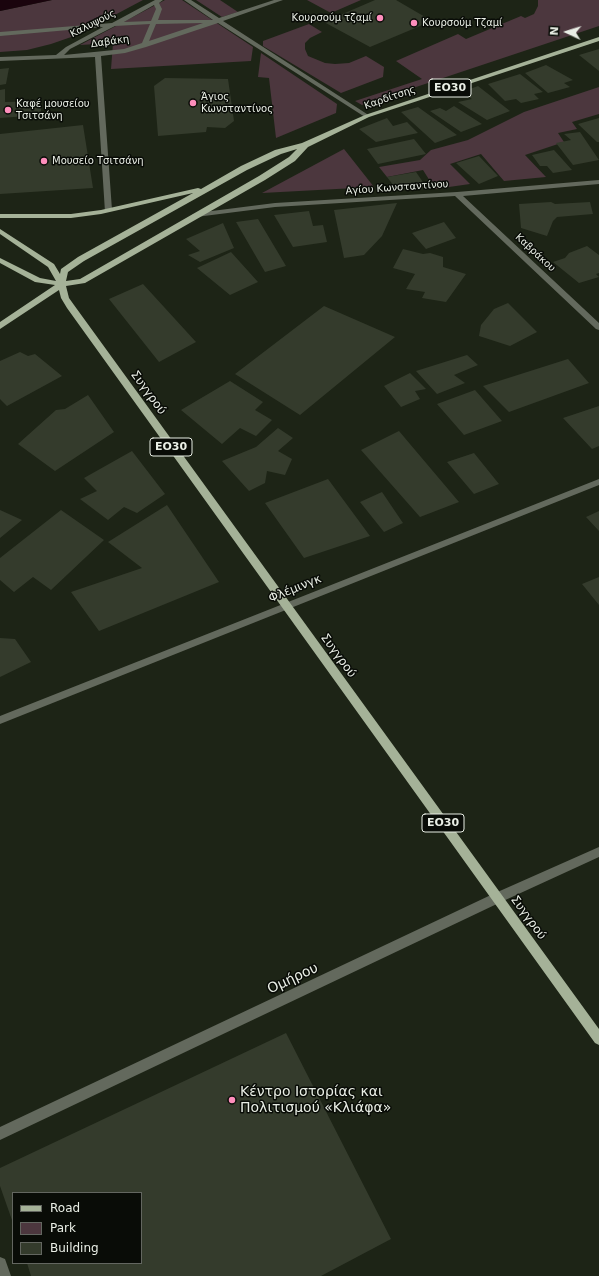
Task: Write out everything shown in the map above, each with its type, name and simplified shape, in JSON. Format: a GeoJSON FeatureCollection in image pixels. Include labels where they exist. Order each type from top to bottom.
{"type":"FeatureCollection","features":[{"type":"Feature","properties":{"kind":"main road","name":"Καρδίτσης"},"geometry":{"type":"LineString","coordinates":[[305,145],[367,116],[599,39]]}},
{"type":"Feature","properties":{"kind":"main road","name":"ΕΟ30"},"geometry":{"type":"LineString","coordinates":[[0,326],[19,315],[62,284],[63,273],[72,265],[244,168],[278,152],[305,145]]}},
{"type":"Feature","properties":{"kind":"main road","name":"ΕΟ30"},"geometry":{"type":"LineString","coordinates":[[0,260],[38,280],[62,284],[86,279],[292,159],[305,145]]}},
{"type":"Feature","properties":{"kind":"main road"},"geometry":{"type":"LineString","coordinates":[[0,216],[71,216],[108,210],[212,186]]}},
{"type":"Feature","properties":{"kind":"main road","name":"ΕΟ30"},"geometry":{"type":"LineString","coordinates":[[0,231],[51,266],[62,284]]}},
{"type":"Feature","properties":{"kind":"main road","name":"Συγγρού"},"geometry":{"type":"LineString","coordinates":[[62,284],[70,306],[599,1039]]}},
{"type":"Feature","properties":{"kind":"street"},"geometry":{"type":"LineString","coordinates":[[187,0],[367,116]]}},
{"type":"Feature","properties":{"kind":"street","name":"Δαβάκη"},"geometry":{"type":"LineString","coordinates":[[0,59],[98,55],[144,46],[280,0]]}},
{"type":"Feature","properties":{"kind":"street"},"geometry":{"type":"LineString","coordinates":[[144,46],[159,9],[158,1]]}},
{"type":"Feature","properties":{"kind":"street","name":"Καλυψούς"},"geometry":{"type":"LineString","coordinates":[[58,57],[68,48],[117,24],[158,1]]}},
{"type":"Feature","properties":{"kind":"street","name":"Δαβάκη"},"geometry":{"type":"LineString","coordinates":[[0,34],[117,24],[219,21]]}},
{"type":"Feature","properties":{"kind":"street"},"geometry":{"type":"LineString","coordinates":[[98,55],[108,210]]}},
{"type":"Feature","properties":{"kind":"street","name":"Αγίου Κωνσταντίνου"},"geometry":{"type":"LineString","coordinates":[[196,215],[275,205],[456,194],[599,182]]}},
{"type":"Feature","properties":{"kind":"street","name":"Καβράκου"},"geometry":{"type":"LineString","coordinates":[[456,194],[599,328]]}},
{"type":"Feature","properties":{"kind":"street","name":"Φλέμινγκ"},"geometry":{"type":"LineString","coordinates":[[0,720],[599,482]]}},
{"type":"Feature","properties":{"kind":"street","name":"Ομήρου"},"geometry":{"type":"LineString","coordinates":[[0,1134],[497,898],[599,852]]}},
{"type":"Feature","properties":{"kind":"street"},"geometry":{"type":"LineString","coordinates":[[0,1264],[4,1276]]}},
{"type":"Feature","properties":{"kind":"green space"},"geometry":{"type":"Polygon","coordinates":[[[52,0],[143,0],[77,35],[27,50],[0,52],[0,11],[52,0]]]}},
{"type":"Feature","properties":{"kind":"green space"},"geometry":{"type":"Polygon","coordinates":[[[165,0],[182,0],[253,47],[251,61],[111,69],[113,43],[80,45],[165,0]]]}},
{"type":"Feature","properties":{"kind":"green space"},"geometry":{"type":"Polygon","coordinates":[[[196,0],[220,0],[238,12],[222,17],[196,0]]]}},
{"type":"Feature","properties":{"kind":"green space"},"geometry":{"type":"Polygon","coordinates":[[[307,0],[361,0],[331,13],[307,0]]]}},
{"type":"Feature","properties":{"kind":"green space"},"geometry":{"type":"Polygon","coordinates":[[[538,0],[599,0],[599,26],[362,105],[355,101],[422,79],[396,61],[458,34],[466,39],[521,16],[525,18],[534,14],[538,6],[538,0]]]}},
{"type":"Feature","properties":{"kind":"green space"},"geometry":{"type":"Polygon","coordinates":[[[309,24],[322,32],[310,38],[305,43],[305,49],[308,56],[325,63],[335,64],[349,63],[366,56],[384,67],[383,77],[341,93],[263,46],[263,41],[309,24]]]}},
{"type":"Feature","properties":{"kind":"green space"},"geometry":{"type":"Polygon","coordinates":[[[261,53],[337,104],[336,113],[276,138],[269,78],[258,77],[261,53]]]}},
{"type":"Feature","properties":{"kind":"green space"},"geometry":{"type":"Polygon","coordinates":[[[599,87],[599,114],[572,122],[577,129],[558,133],[564,142],[525,155],[546,177],[504,181],[481,154],[450,164],[470,184],[435,189],[423,170],[387,177],[379,167],[420,160],[431,150],[468,140],[524,112],[599,87]]]}},
{"type":"Feature","properties":{"kind":"green space"},"geometry":{"type":"Polygon","coordinates":[[[344,149],[374,187],[262,193],[344,149]]]}},
{"type":"Feature","properties":{"kind":"shaded area"},"geometry":{"type":"Polygon","coordinates":[[[0,0],[52,0],[0,11],[0,0]]]}},
{"type":"Feature","properties":{"kind":"building"},"geometry":{"type":"Polygon","coordinates":[[[375,0],[396,0],[432,21],[370,47],[324,22],[375,0]]]}},
{"type":"Feature","properties":{"kind":"building"},"geometry":{"type":"Polygon","coordinates":[[[599,49],[599,71],[579,55],[599,49]]]}},
{"type":"Feature","properties":{"kind":"building"},"geometry":{"type":"Polygon","coordinates":[[[546,65],[573,80],[564,83],[570,87],[548,93],[525,73],[546,65]]]}},
{"type":"Feature","properties":{"kind":"building"},"geometry":{"type":"Polygon","coordinates":[[[9,68],[6,84],[0,85],[0,69],[9,68]]]}},
{"type":"Feature","properties":{"kind":"building"},"geometry":{"type":"Polygon","coordinates":[[[520,74],[543,92],[534,94],[539,99],[521,103],[516,99],[505,101],[488,84],[520,74]]]}},
{"type":"Feature","properties":{"kind":"building","name":"Άγιος Κωνσταντίνος"},"geometry":{"type":"Polygon","coordinates":[[[165,78],[228,79],[234,121],[225,128],[207,127],[206,132],[158,136],[154,86],[165,78]]]}},
{"type":"Feature","properties":{"kind":"building"},"geometry":{"type":"Polygon","coordinates":[[[478,86],[510,111],[487,120],[458,102],[472,99],[462,92],[478,86]]]}},
{"type":"Feature","properties":{"kind":"building"},"geometry":{"type":"Polygon","coordinates":[[[5,89],[5,102],[41,101],[41,115],[0,118],[0,90],[5,89]]]}},
{"type":"Feature","properties":{"kind":"building"},"geometry":{"type":"Polygon","coordinates":[[[454,106],[482,124],[461,132],[430,111],[440,108],[446,111],[454,106]]]}},
{"type":"Feature","properties":{"kind":"building"},"geometry":{"type":"Polygon","coordinates":[[[418,107],[457,135],[435,143],[401,112],[418,107]]]}},
{"type":"Feature","properties":{"kind":"building"},"geometry":{"type":"Polygon","coordinates":[[[387,118],[393,126],[407,122],[418,133],[376,142],[359,129],[387,118]]]}},
{"type":"Feature","properties":{"kind":"building"},"geometry":{"type":"Polygon","coordinates":[[[599,118],[599,142],[597,142],[578,124],[599,118]]]}},
{"type":"Feature","properties":{"kind":"building","name":"Μουσείο Τσιτσάνη"},"geometry":{"type":"Polygon","coordinates":[[[83,125],[93,188],[0,194],[0,134],[83,125]]]}},
{"type":"Feature","properties":{"kind":"building"},"geometry":{"type":"Polygon","coordinates":[[[580,132],[599,160],[573,165],[556,143],[571,140],[564,134],[580,132]]]}},
{"type":"Feature","properties":{"kind":"building"},"geometry":{"type":"Polygon","coordinates":[[[414,139],[426,154],[378,164],[367,149],[414,139]]]}},
{"type":"Feature","properties":{"kind":"building"},"geometry":{"type":"Polygon","coordinates":[[[554,150],[572,170],[553,173],[547,166],[540,166],[532,155],[554,150]]]}},
{"type":"Feature","properties":{"kind":"building"},"geometry":{"type":"Polygon","coordinates":[[[479,156],[498,176],[479,184],[456,163],[479,156]]]}},
{"type":"Feature","properties":{"kind":"building"},"geometry":{"type":"Polygon","coordinates":[[[416,172],[427,188],[397,190],[387,177],[416,172]]]}},
{"type":"Feature","properties":{"kind":"building"},"geometry":{"type":"Polygon","coordinates":[[[551,202],[555,204],[590,202],[593,214],[557,217],[553,221],[547,236],[521,228],[519,204],[551,202]]]}},
{"type":"Feature","properties":{"kind":"building"},"geometry":{"type":"Polygon","coordinates":[[[397,203],[382,236],[364,255],[344,258],[334,210],[397,203]]]}},
{"type":"Feature","properties":{"kind":"building"},"geometry":{"type":"Polygon","coordinates":[[[309,211],[313,226],[323,225],[327,242],[293,247],[274,215],[309,211]]]}},
{"type":"Feature","properties":{"kind":"building"},"geometry":{"type":"Polygon","coordinates":[[[258,219],[286,266],[265,272],[236,222],[258,219]]]}},
{"type":"Feature","properties":{"kind":"building"},"geometry":{"type":"Polygon","coordinates":[[[444,222],[456,238],[426,249],[412,233],[444,222]]]}},
{"type":"Feature","properties":{"kind":"building"},"geometry":{"type":"Polygon","coordinates":[[[223,223],[234,248],[200,262],[188,255],[200,251],[186,239],[223,223]]]}},
{"type":"Feature","properties":{"kind":"building"},"geometry":{"type":"Polygon","coordinates":[[[587,246],[599,255],[599,273],[596,274],[599,277],[579,283],[553,262],[565,258],[569,253],[587,246]]]}},
{"type":"Feature","properties":{"kind":"building"},"geometry":{"type":"Polygon","coordinates":[[[403,249],[423,254],[430,253],[443,257],[443,267],[466,274],[446,302],[422,298],[425,292],[406,289],[415,274],[393,268],[403,249]]]}},
{"type":"Feature","properties":{"kind":"building"},"geometry":{"type":"Polygon","coordinates":[[[231,252],[258,282],[230,295],[197,268],[231,252]]]}},
{"type":"Feature","properties":{"kind":"building"},"geometry":{"type":"Polygon","coordinates":[[[143,284],[196,342],[159,362],[109,299],[143,284]]]}},
{"type":"Feature","properties":{"kind":"building"},"geometry":{"type":"Polygon","coordinates":[[[508,303],[537,332],[510,346],[479,336],[481,325],[494,309],[508,303]]]}},
{"type":"Feature","properties":{"kind":"building"},"geometry":{"type":"Polygon","coordinates":[[[324,306],[395,337],[300,415],[235,374],[324,306]]]}},
{"type":"Feature","properties":{"kind":"building"},"geometry":{"type":"Polygon","coordinates":[[[20,352],[28,356],[35,354],[62,376],[7,406],[0,399],[0,361],[20,352]]]}},
{"type":"Feature","properties":{"kind":"building"},"geometry":{"type":"Polygon","coordinates":[[[467,355],[478,365],[454,375],[465,383],[437,394],[416,371],[467,355]]]}},
{"type":"Feature","properties":{"kind":"building"},"geometry":{"type":"Polygon","coordinates":[[[568,359],[589,383],[509,412],[483,386],[568,359]]]}},
{"type":"Feature","properties":{"kind":"building"},"geometry":{"type":"Polygon","coordinates":[[[410,373],[426,389],[415,391],[420,399],[401,407],[384,386],[410,373]]]}},
{"type":"Feature","properties":{"kind":"building"},"geometry":{"type":"Polygon","coordinates":[[[230,381],[263,402],[255,410],[272,420],[256,436],[240,428],[222,444],[181,410],[230,381]]]}},
{"type":"Feature","properties":{"kind":"building"},"geometry":{"type":"Polygon","coordinates":[[[475,390],[502,421],[464,435],[437,404],[475,390]]]}},
{"type":"Feature","properties":{"kind":"building"},"geometry":{"type":"Polygon","coordinates":[[[88,395],[114,432],[55,471],[18,444],[56,410],[65,409],[88,395]]]}},
{"type":"Feature","properties":{"kind":"building"},"geometry":{"type":"Polygon","coordinates":[[[599,406],[599,446],[592,449],[563,418],[599,406]]]}},
{"type":"Feature","properties":{"kind":"building"},"geometry":{"type":"Polygon","coordinates":[[[278,428],[293,438],[278,451],[292,459],[285,475],[267,471],[265,483],[249,491],[222,461],[256,447],[278,428]]]}},
{"type":"Feature","properties":{"kind":"building"},"geometry":{"type":"Polygon","coordinates":[[[399,431],[459,502],[420,517],[361,450],[399,431]]]}},
{"type":"Feature","properties":{"kind":"building"},"geometry":{"type":"Polygon","coordinates":[[[132,451],[165,494],[137,513],[124,507],[108,520],[80,499],[97,491],[84,478],[132,451]]]}},
{"type":"Feature","properties":{"kind":"building"},"geometry":{"type":"Polygon","coordinates":[[[474,453],[499,484],[474,494],[447,462],[474,453]]]}},
{"type":"Feature","properties":{"kind":"building"},"geometry":{"type":"Polygon","coordinates":[[[328,479],[370,536],[304,558],[265,503],[328,479]]]}},
{"type":"Feature","properties":{"kind":"building"},"geometry":{"type":"Polygon","coordinates":[[[382,492],[403,523],[384,532],[360,502],[382,492]]]}},
{"type":"Feature","properties":{"kind":"building"},"geometry":{"type":"Polygon","coordinates":[[[167,505],[219,582],[99,631],[71,592],[142,568],[108,542],[167,505]]]}},
{"type":"Feature","properties":{"kind":"building"},"geometry":{"type":"Polygon","coordinates":[[[0,510],[22,520],[0,538],[0,510]]]}},
{"type":"Feature","properties":{"kind":"building"},"geometry":{"type":"Polygon","coordinates":[[[61,510],[104,540],[51,590],[33,577],[14,592],[0,580],[0,558],[61,510]]]}},
{"type":"Feature","properties":{"kind":"building"},"geometry":{"type":"Polygon","coordinates":[[[599,511],[599,531],[586,517],[599,511]]]}},
{"type":"Feature","properties":{"kind":"building"},"geometry":{"type":"Polygon","coordinates":[[[599,577],[599,605],[582,584],[599,577]]]}},
{"type":"Feature","properties":{"kind":"building"},"geometry":{"type":"Polygon","coordinates":[[[0,638],[15,639],[31,662],[0,677],[0,638]]]}},
{"type":"Feature","properties":{"kind":"building","name":"Κέντρο Ιστορίας και Πολιτισμού «Κλιάφα»"},"geometry":{"type":"Polygon","coordinates":[[[286,1033],[391,1239],[321,1276],[31,1276],[27,1264],[142,1264],[142,1192],[12,1192],[12,1220],[0,1186],[0,1168],[286,1033]]]}},
{"type":"Feature","properties":{"kind":"place","name":"Κουρσούμ τζαμί"},"geometry":{"type":"Point","coordinates":[380,18]}},
{"type":"Feature","properties":{"kind":"place","name":"Κουρσούμ Τζαμί"},"geometry":{"type":"Point","coordinates":[414,23]}},
{"type":"Feature","properties":{"kind":"place","name":"Άγιος Κωνσταντίνος"},"geometry":{"type":"Point","coordinates":[193,103]}},
{"type":"Feature","properties":{"kind":"place","name":"Καφέ μουσείου Τσιτσάνη"},"geometry":{"type":"Point","coordinates":[8,110]}},
{"type":"Feature","properties":{"kind":"place","name":"Μουσείο Τσιτσάνη"},"geometry":{"type":"Point","coordinates":[44,161]}},
{"type":"Feature","properties":{"kind":"place","name":"Κέντρο Ιστορίας και Πολιτισμού «Κλιάφα»"},"geometry":{"type":"Point","coordinates":[232,1100]}}]}
